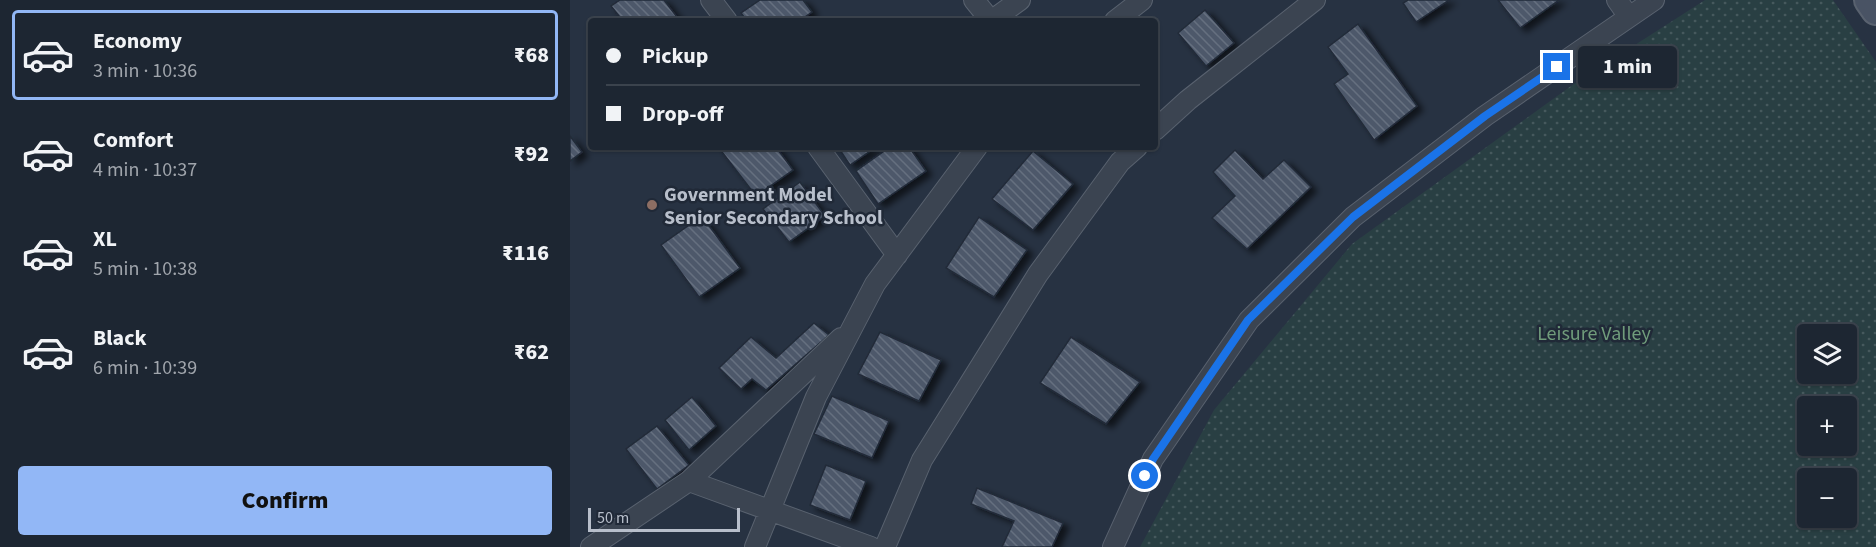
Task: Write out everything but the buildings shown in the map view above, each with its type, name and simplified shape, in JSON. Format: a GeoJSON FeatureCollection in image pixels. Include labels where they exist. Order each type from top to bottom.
{"type":"FeatureCollection","features":[{"type":"Feature","properties":{"kind":"main road"},"geometry":{"type":"LineString","coordinates":[[1869,0],[1876,10]]}},
{"type":"Feature","properties":{"kind":"street"},"geometry":{"type":"LineString","coordinates":[[711,0],[725,18]]}},
{"type":"Feature","properties":{"kind":"street"},"geometry":{"type":"LineString","coordinates":[[974,0],[989,18]]}},
{"type":"Feature","properties":{"kind":"street"},"geometry":{"type":"LineString","coordinates":[[995,18],[1020,0]]}},
{"type":"Feature","properties":{"kind":"street"},"geometry":{"type":"LineString","coordinates":[[1118,18],[1142,0]]}},
{"type":"Feature","properties":{"kind":"street"},"geometry":{"type":"LineString","coordinates":[[1158,127],[1188,100],[1315,0]]}},
{"type":"Feature","properties":{"kind":"street"},"geometry":{"type":"LineString","coordinates":[[1617,0],[1629,17]]}},
{"type":"Feature","properties":{"kind":"street"},"geometry":{"type":"LineString","coordinates":[[1113,547],[1153,459],[1248,320],[1353,217],[1485,116],[1654,0]]}},
{"type":"Feature","properties":{"kind":"street"},"geometry":{"type":"LineString","coordinates":[[820,150],[897,255]]}},
{"type":"Feature","properties":{"kind":"street"},"geometry":{"type":"LineString","coordinates":[[755,547],[816,397],[875,284],[975,150]]}},
{"type":"Feature","properties":{"kind":"street"},"geometry":{"type":"LineString","coordinates":[[885,547],[922,460],[1032,284],[1120,162],[1134,150]]}},
{"type":"Feature","properties":{"kind":"street"},"geometry":{"type":"LineString","coordinates":[[591,547],[689,481],[852,328]]}},
{"type":"Feature","properties":{"kind":"street"},"geometry":{"type":"LineString","coordinates":[[689,481],[871,547]]}},
{"type":"Feature","properties":{"kind":"green space","name":"Leisure Valley"},"geometry":{"type":"Polygon","coordinates":[[[1705,0],[1833,0],[1876,62],[1876,547],[1140,547],[1214,410],[1352,244],[1571,86],[1705,0]]]}},
{"type":"Feature","properties":{"kind":"place","name":"Government Model Senior Secondary School"},"geometry":{"type":"Point","coordinates":[652,205]}},
{"type":"Feature","properties":{"kind":"route"},"geometry":{"type":"LineString","coordinates":[[1145,476],[1153,459],[1248,320],[1353,217],[1485,116],[1557,67]]}}]}
